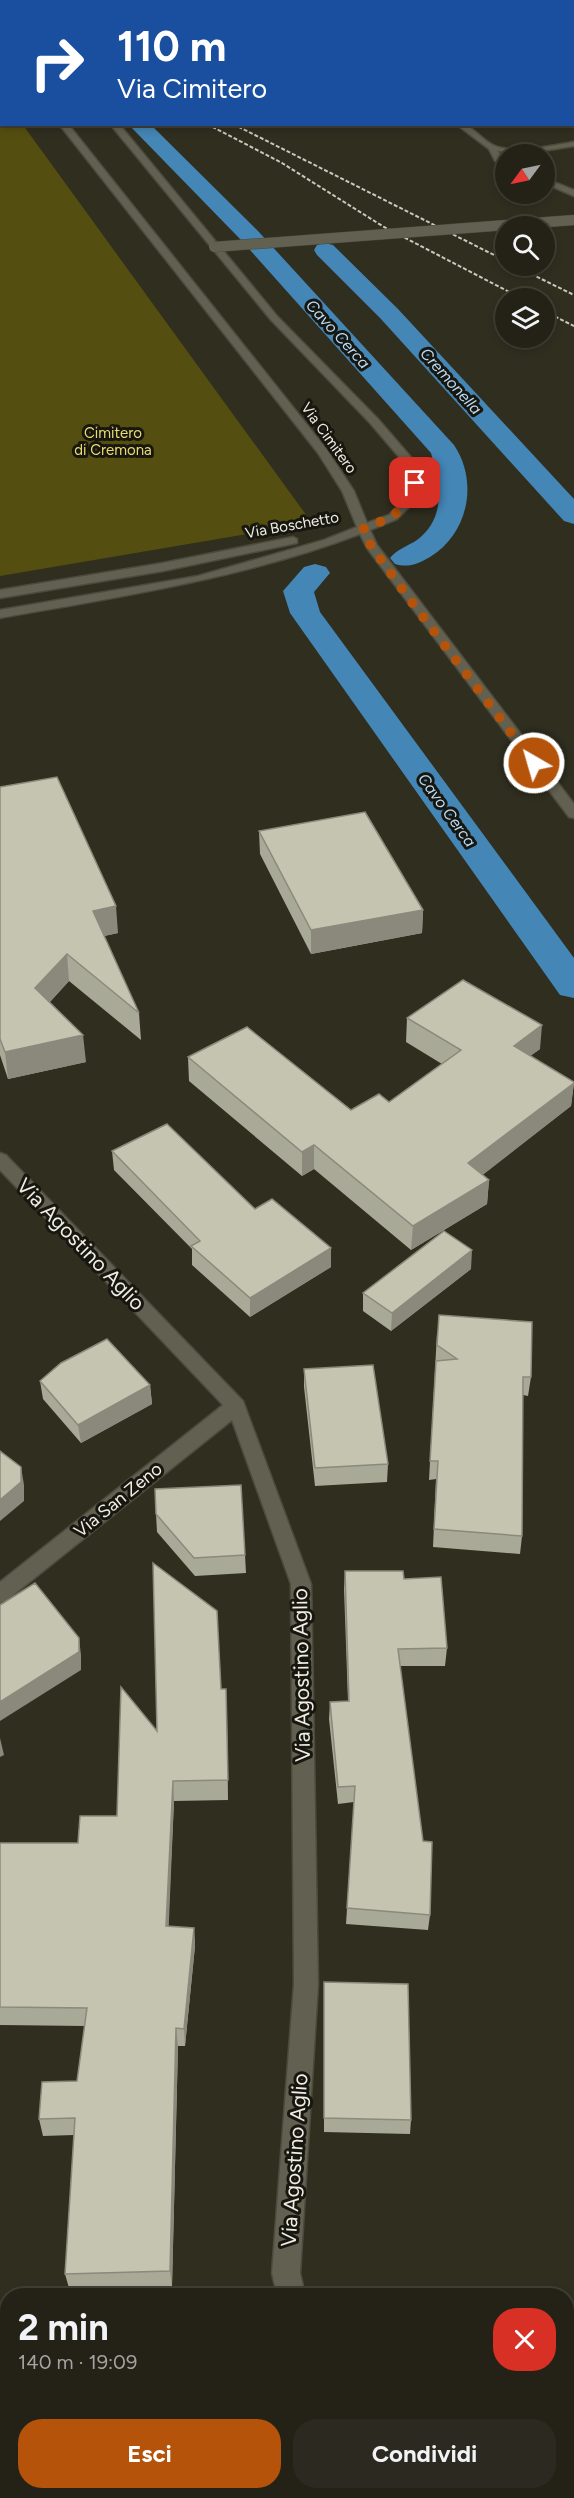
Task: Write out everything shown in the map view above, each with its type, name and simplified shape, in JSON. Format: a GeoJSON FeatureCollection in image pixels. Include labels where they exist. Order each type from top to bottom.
{"type":"FeatureCollection","features":[{"type":"Feature","properties":{"kind":"street","name":"Via Cimitero"},"geometry":{"type":"LineString","coordinates":[[65,126],[323,452],[348,491],[371,546],[574,814]]}},
{"type":"Feature","properties":{"kind":"street"},"geometry":{"type":"LineString","coordinates":[[116,126],[274,318],[374,421],[410,463],[415,483],[410,501],[393,517],[363,529]]}},
{"type":"Feature","properties":{"kind":"street"},"geometry":{"type":"LineString","coordinates":[[463,126],[492,148],[495,154]]}},
{"type":"Feature","properties":{"kind":"street"},"geometry":{"type":"LineString","coordinates":[[492,148],[523,152],[574,144]]}},
{"type":"Feature","properties":{"kind":"street"},"geometry":{"type":"LineString","coordinates":[[555,185],[574,193]]}},
{"type":"Feature","properties":{"kind":"street"},"geometry":{"type":"LineString","coordinates":[[214,247],[574,220]]}},
{"type":"Feature","properties":{"kind":"street","name":"Via Boschetto"},"geometry":{"type":"LineString","coordinates":[[0,594],[163,567],[363,529]]}},
{"type":"Feature","properties":{"kind":"street","name":"Via Boschetto"},"geometry":{"type":"LineString","coordinates":[[0,614],[199,579],[319,545],[363,529]]}},
{"type":"Feature","properties":{"kind":"street","name":"Via Agostino Aglio"},"geometry":{"type":"LineString","coordinates":[[0,1159],[236,1406],[301,1584],[306,1984],[286,2273],[289,2288]]}},
{"type":"Feature","properties":{"kind":"street","name":"Via San Zeno"},"geometry":{"type":"LineString","coordinates":[[0,1594],[236,1406]]}},
{"type":"Feature","properties":{"kind":"green space","name":"Cimitero di Cremona"},"geometry":{"type":"Polygon","coordinates":[[[0,126],[24,126],[312,523],[0,576],[0,126]]]}},
{"type":"Feature","properties":{"kind":"building"},"geometry":{"type":"Polygon","coordinates":[[[57,777],[116,906],[93,911],[139,1013],[67,954],[35,988],[83,1035],[5,1052],[0,1039],[0,787],[57,777]]]}},
{"type":"Feature","properties":{"kind":"building"},"geometry":{"type":"Polygon","coordinates":[[[365,812],[423,910],[311,930],[259,831],[365,812]]]}},
{"type":"Feature","properties":{"kind":"building"},"geometry":{"type":"Polygon","coordinates":[[[463,980],[542,1025],[514,1046],[574,1083],[468,1163],[489,1180],[413,1226],[314,1145],[302,1152],[188,1057],[247,1027],[351,1110],[379,1094],[389,1102],[461,1050],[407,1018],[463,980]]]}},
{"type":"Feature","properties":{"kind":"building"},"geometry":{"type":"Polygon","coordinates":[[[167,1124],[255,1209],[272,1199],[331,1248],[250,1298],[191,1246],[200,1241],[112,1151],[167,1124]]]}},
{"type":"Feature","properties":{"kind":"building"},"geometry":{"type":"Polygon","coordinates":[[[444,1231],[472,1250],[392,1313],[363,1293],[444,1231]]]}},
{"type":"Feature","properties":{"kind":"building"},"geometry":{"type":"Polygon","coordinates":[[[439,1315],[532,1322],[531,1377],[523,1377],[522,1536],[434,1529],[438,1461],[430,1461],[436,1361],[457,1359],[437,1345],[439,1315]]]}},
{"type":"Feature","properties":{"kind":"building"},"geometry":{"type":"Polygon","coordinates":[[[107,1339],[150,1385],[78,1425],[40,1381],[61,1363],[107,1339]]]}},
{"type":"Feature","properties":{"kind":"building"},"geometry":{"type":"Polygon","coordinates":[[[373,1365],[388,1464],[315,1468],[304,1369],[373,1365]]]}},
{"type":"Feature","properties":{"kind":"building"},"geometry":{"type":"Polygon","coordinates":[[[0,1451],[21,1467],[21,1482],[0,1500],[0,1451]]]}},
{"type":"Feature","properties":{"kind":"building"},"geometry":{"type":"Polygon","coordinates":[[[241,1485],[245,1555],[194,1558],[156,1514],[155,1489],[241,1485]]]}},
{"type":"Feature","properties":{"kind":"building"},"geometry":{"type":"Polygon","coordinates":[[[153,1563],[217,1611],[221,1689],[226,1689],[228,1780],[173,1781],[166,1926],[194,1928],[184,2029],[176,2028],[170,2271],[65,2274],[75,2118],[39,2119],[42,2082],[77,2081],[87,2008],[0,2007],[0,1843],[78,1843],[80,1816],[117,1816],[121,1687],[157,1731],[153,1563]]]}},
{"type":"Feature","properties":{"kind":"building"},"geometry":{"type":"Polygon","coordinates":[[[345,1571],[403,1571],[404,1579],[441,1577],[447,1648],[398,1649],[423,1841],[432,1842],[430,1915],[347,1908],[355,1786],[338,1787],[330,1702],[349,1701],[345,1571]]]}},
{"type":"Feature","properties":{"kind":"building"},"geometry":{"type":"Polygon","coordinates":[[[35,1583],[79,1638],[79,1652],[0,1702],[0,1605],[35,1583]]]}},
{"type":"Feature","properties":{"kind":"building"},"geometry":{"type":"Polygon","coordinates":[[[324,1982],[408,1984],[411,2120],[324,2118],[324,1982]]]}},
{"type":"Feature","properties":{"kind":"waterway","name":"Cavo Cerca"},"geometry":{"type":"LineString","coordinates":[[140,126],[250,236],[444,451],[454,487],[447,522],[442,531],[426,547],[405,558]]}},
{"type":"Feature","properties":{"kind":"waterway","name":"Cremonella"},"geometry":{"type":"LineString","coordinates":[[325,250],[390,314],[574,515]]}},
{"type":"Feature","properties":{"kind":"waterway","name":"Cavo Cerca"},"geometry":{"type":"LineString","coordinates":[[315,573],[298,591],[305,613],[574,986]]}},
{"type":"Feature","properties":{"kind":"railway"},"geometry":{"type":"LineString","coordinates":[[211,126],[282,163],[384,227],[502,288]]}},
{"type":"Feature","properties":{"kind":"railway"},"geometry":{"type":"LineString","coordinates":[[237,126],[495,255]]}},
{"type":"Feature","properties":{"kind":"railway"},"geometry":{"type":"LineString","coordinates":[[535,276],[574,295]]}},
{"type":"Feature","properties":{"kind":"railway"},"geometry":{"type":"LineString","coordinates":[[555,316],[574,326]]}},
{"type":"Feature","properties":{"kind":"route"},"geometry":{"type":"LineString","coordinates":[[415,483],[410,501],[393,517],[363,529],[371,546],[408,597],[534,763]]}}]}
